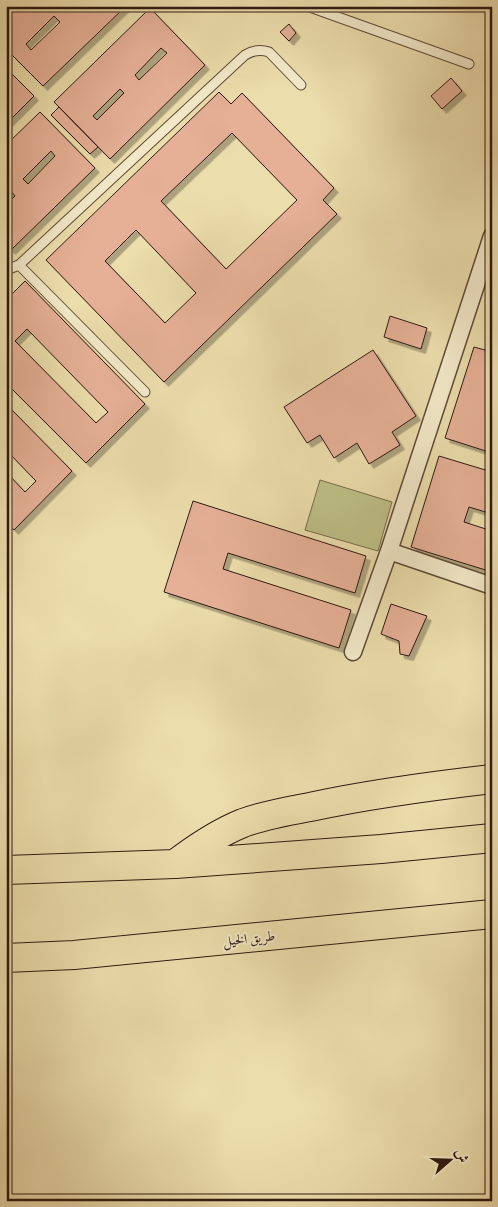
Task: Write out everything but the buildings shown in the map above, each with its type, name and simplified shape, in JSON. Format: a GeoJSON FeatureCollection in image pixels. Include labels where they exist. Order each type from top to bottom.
{"type":"FeatureCollection","features":[{"type":"Feature","properties":{"kind":"highway"},"geometry":{"type":"LineString","coordinates":[[175,864],[196,848],[220,834],[244,823],[270,815],[370,796],[492,779]]}},
{"type":"Feature","properties":{"kind":"highway"},"geometry":{"type":"LineString","coordinates":[[6,870],[175,864],[381,849],[492,838]]}},
{"type":"Feature","properties":{"kind":"highway","name":"طريق الخيل"},"geometry":{"type":"LineString","coordinates":[[6,958],[74,955],[492,914]]}},
{"type":"Feature","properties":{"kind":"street"},"geometry":{"type":"LineString","coordinates":[[353,652],[389,551],[492,236]]}},
{"type":"Feature","properties":{"kind":"street"},"geometry":{"type":"LineString","coordinates":[[389,551],[492,586]]}},
{"type":"Feature","properties":{"kind":"lane"},"geometry":{"type":"LineString","coordinates":[[307,6],[469,64]]}},
{"type":"Feature","properties":{"kind":"lane"},"geometry":{"type":"LineString","coordinates":[[6,270],[19,265],[245,55],[257,50],[269,52],[301,85]]}},
{"type":"Feature","properties":{"kind":"lane"},"geometry":{"type":"LineString","coordinates":[[19,265],[145,392]]}},
{"type":"Feature","properties":{"kind":"green space"},"geometry":{"type":"Polygon","coordinates":[[[320,480],[392,502],[378,551],[305,530],[320,480]]]}}]}
